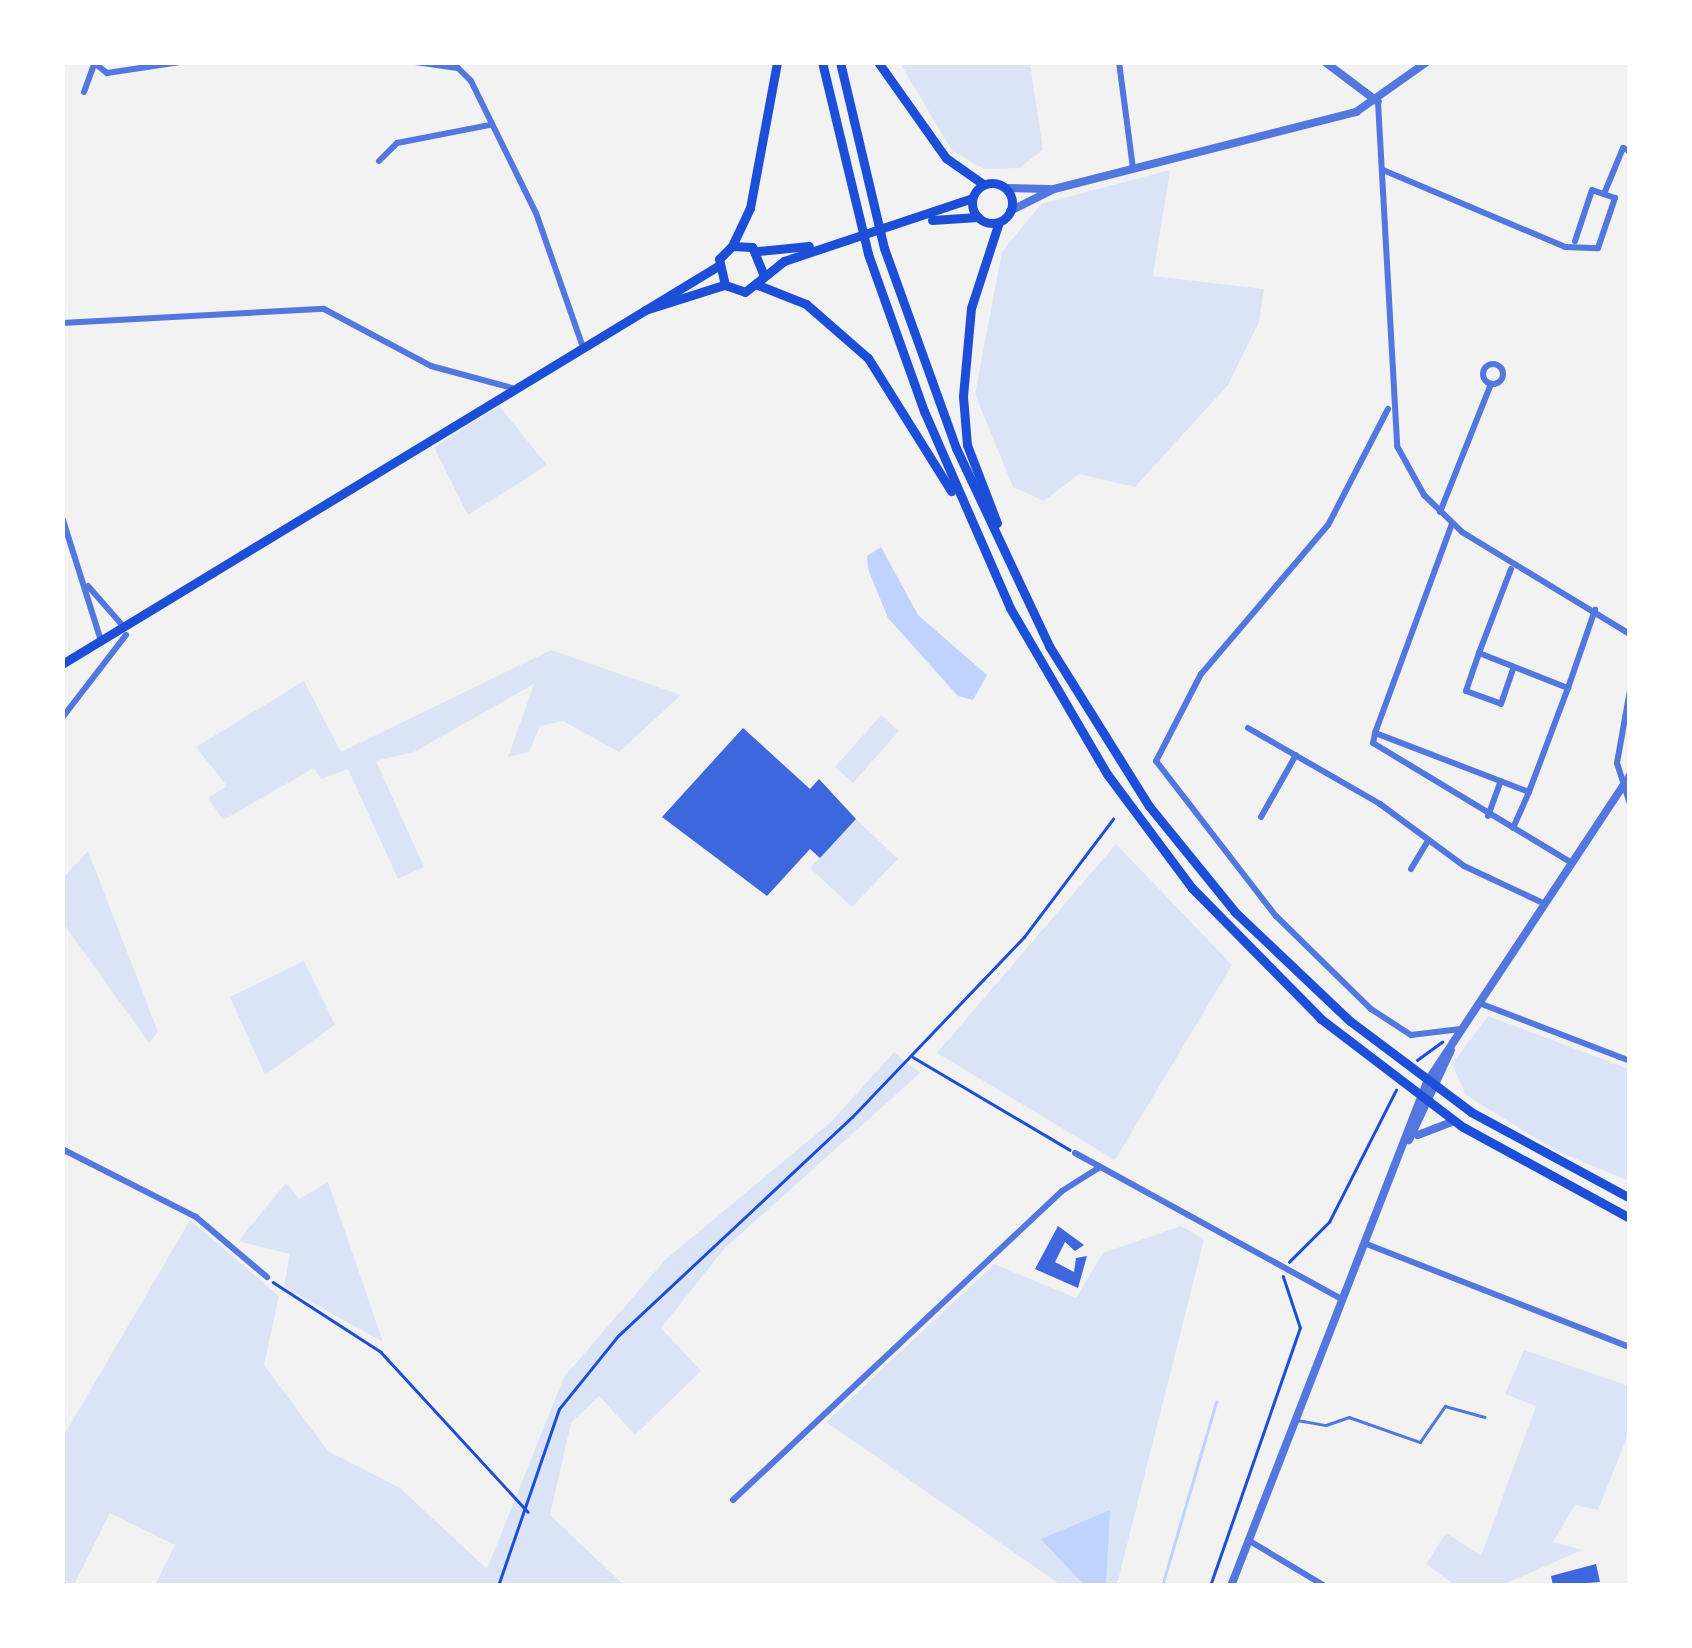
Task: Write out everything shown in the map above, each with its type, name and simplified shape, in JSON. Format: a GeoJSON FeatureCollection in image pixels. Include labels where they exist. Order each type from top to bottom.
{"type":"FeatureCollection","features":[{"type":"Feature","properties":{"kind":"main road"},"geometry":{"type":"LineString","coordinates":[[62,664],[100,640],[124,631],[582,344],[718,266],[750,208],[777,62]]}},
{"type":"Feature","properties":{"kind":"main road"},"geometry":{"type":"LineString","coordinates":[[822,62],[868,254],[978,543]]}},
{"type":"Feature","properties":{"kind":"main road"},"geometry":{"type":"LineString","coordinates":[[840,62],[863,175],[915,340],[1030,610],[1120,764],[1205,876],[1310,986],[1438,1090],[1630,1198]]}},
{"type":"Feature","properties":{"kind":"main road"},"geometry":{"type":"LineString","coordinates":[[878,62],[946,158],[983,184],[1006,188],[1010,211],[1000,222],[971,308],[964,421],[1030,610]]}},
{"type":"Feature","properties":{"kind":"main road"},"geometry":{"type":"LineString","coordinates":[[732,246],[758,251],[832,244],[924,220],[972,198],[983,184]]}},
{"type":"Feature","properties":{"kind":"main road"},"geometry":{"type":"LineString","coordinates":[[972,198],[978,218]]}},
{"type":"Feature","properties":{"kind":"main road"},"geometry":{"type":"LineString","coordinates":[[924,220],[978,218],[1000,222]]}},
{"type":"Feature","properties":{"kind":"main road"},"geometry":{"type":"LineString","coordinates":[[633,314],[724,285],[761,280],[832,244]]}},
{"type":"Feature","properties":{"kind":"main road"},"geometry":{"type":"LineString","coordinates":[[758,251],[761,280]]}},
{"type":"Feature","properties":{"kind":"main road"},"geometry":{"type":"LineString","coordinates":[[718,266],[724,285]]}},
{"type":"Feature","properties":{"kind":"main road"},"geometry":{"type":"LineString","coordinates":[[761,280],[806,304],[868,358],[978,543],[1070,716],[1163,852],[1298,999],[1454,1121],[1630,1218]]}},
{"type":"Feature","properties":{"kind":"street"},"geometry":{"type":"LineString","coordinates":[[84,92],[94,64],[127,73],[180,62]]}},
{"type":"Feature","properties":{"kind":"street"},"geometry":{"type":"LineString","coordinates":[[415,62],[465,74],[536,213],[582,344]]}},
{"type":"Feature","properties":{"kind":"street"},"geometry":{"type":"LineString","coordinates":[[1119,62],[1133,169]]}},
{"type":"Feature","properties":{"kind":"street"},"geometry":{"type":"LineString","coordinates":[[1325,62],[1378,102],[1388,409],[1406,466],[1452,524],[1511,568],[1628,630]]}},
{"type":"Feature","properties":{"kind":"street"},"geometry":{"type":"LineString","coordinates":[[1010,211],[1054,189],[1378,102],[1427,62]]}},
{"type":"Feature","properties":{"kind":"street"},"geometry":{"type":"LineString","coordinates":[[380,161],[388,146],[490,124]]}},
{"type":"Feature","properties":{"kind":"street"},"geometry":{"type":"LineString","coordinates":[[1604,194],[1623,148],[1630,151]]}},
{"type":"Feature","properties":{"kind":"street"},"geometry":{"type":"LineString","coordinates":[[1382,170],[1517,232],[1565,247],[1575,241],[1592,190],[1615,198],[1598,248],[1575,241]]}},
{"type":"Feature","properties":{"kind":"street"},"geometry":{"type":"LineString","coordinates":[[1006,188],[1054,189]]}},
{"type":"Feature","properties":{"kind":"street"},"geometry":{"type":"LineString","coordinates":[[62,323],[324,309],[431,366],[512,388]]}},
{"type":"Feature","properties":{"kind":"street"},"geometry":{"type":"LineString","coordinates":[[552,363],[560,374]]}},
{"type":"Feature","properties":{"kind":"street"},"geometry":{"type":"LineString","coordinates":[[1440,512],[1492,384]]}},
{"type":"Feature","properties":{"kind":"street"},"geometry":{"type":"LineString","coordinates":[[1388,409],[1328,525],[1201,674],[1156,761],[1276,916],[1362,1002],[1411,1035],[1461,1030]]}},
{"type":"Feature","properties":{"kind":"street"},"geometry":{"type":"LineString","coordinates":[[62,517],[100,640]]}},
{"type":"Feature","properties":{"kind":"street"},"geometry":{"type":"LineString","coordinates":[[1452,524],[1375,733],[1376,752],[1572,863]]}},
{"type":"Feature","properties":{"kind":"street"},"geometry":{"type":"LineString","coordinates":[[1511,568],[1466,691],[1501,704],[1514,667]]}},
{"type":"Feature","properties":{"kind":"street"},"geometry":{"type":"LineString","coordinates":[[62,718],[124,631],[84,581]]}},
{"type":"Feature","properties":{"kind":"street"},"geometry":{"type":"LineString","coordinates":[[1513,828],[1595,610]]}},
{"type":"Feature","properties":{"kind":"street"},"geometry":{"type":"LineString","coordinates":[[1479,653],[1568,688]]}},
{"type":"Feature","properties":{"kind":"street"},"geometry":{"type":"LineString","coordinates":[[1630,690],[1621,790],[1630,804]]}},
{"type":"Feature","properties":{"kind":"street"},"geometry":{"type":"LineString","coordinates":[[1248,728],[1428,840],[1546,904]]}},
{"type":"Feature","properties":{"kind":"street"},"geometry":{"type":"LineString","coordinates":[[1375,733],[1529,792]]}},
{"type":"Feature","properties":{"kind":"street"},"geometry":{"type":"LineString","coordinates":[[1261,817],[1296,755]]}},
{"type":"Feature","properties":{"kind":"street"},"geometry":{"type":"LineString","coordinates":[[1231,1586],[1427,1082],[1630,775]]}},
{"type":"Feature","properties":{"kind":"street"},"geometry":{"type":"LineString","coordinates":[[1488,816],[1502,782]]}},
{"type":"Feature","properties":{"kind":"street"},"geometry":{"type":"LineString","coordinates":[[1411,869],[1428,840]]}},
{"type":"Feature","properties":{"kind":"street"},"geometry":{"type":"LineString","coordinates":[[1479,1004],[1630,1061]]}},
{"type":"Feature","properties":{"kind":"street"},"geometry":{"type":"LineString","coordinates":[[1406,1144],[1438,1090],[1454,1041]]}},
{"type":"Feature","properties":{"kind":"street"},"geometry":{"type":"LineString","coordinates":[[1406,1144],[1454,1121]]}},
{"type":"Feature","properties":{"kind":"street"},"geometry":{"type":"LineString","coordinates":[[62,1149],[196,1216],[267,1277]]}},
{"type":"Feature","properties":{"kind":"street"},"geometry":{"type":"LineString","coordinates":[[1075,1154],[1340,1298]]}},
{"type":"Feature","properties":{"kind":"street"},"geometry":{"type":"LineString","coordinates":[[733,1500],[1062,1191],[1100,1168]]}},
{"type":"Feature","properties":{"kind":"street"},"geometry":{"type":"LineString","coordinates":[[1364,1243],[1630,1346]]}},
{"type":"Feature","properties":{"kind":"street"},"geometry":{"type":"LineString","coordinates":[[1248,1540],[1325,1586]]}},
{"type":"Feature","properties":{"kind":"lane"},"geometry":{"type":"LineString","coordinates":[[1294,1418],[1326,1426],[1348,1417],[1420,1442],[1446,1406],[1485,1417]]}},
{"type":"Feature","properties":{"kind":"path"},"geometry":{"type":"LineString","coordinates":[[498,1586],[530,1513],[559,1410],[618,1336],[910,1056],[1062,893],[1114,819]]}},
{"type":"Feature","properties":{"kind":"path"},"geometry":{"type":"LineString","coordinates":[[910,1056],[1075,1154]]}},
{"type":"Feature","properties":{"kind":"path"},"geometry":{"type":"LineString","coordinates":[[1210,1586],[1300,1328],[1283,1269],[1330,1222],[1396,1090]]}},
{"type":"Feature","properties":{"kind":"path"},"geometry":{"type":"LineString","coordinates":[[267,1277],[381,1352],[530,1513]]}},
{"type":"Feature","properties":{"kind":"shaded area"},"geometry":{"type":"Polygon","coordinates":[[[900,63],[1030,63],[1043,150],[1019,168],[984,169],[952,151],[900,63]]]}},
{"type":"Feature","properties":{"kind":"shaded area"},"geometry":{"type":"Polygon","coordinates":[[[1170,170],[1153,276],[1264,289],[1259,322],[1228,385],[1135,487],[1079,474],[1044,501],[1013,487],[975,394],[1002,252],[1041,204],[1170,170]]]}},
{"type":"Feature","properties":{"kind":"shaded area"},"geometry":{"type":"Polygon","coordinates":[[[499,406],[547,465],[468,515],[434,447],[499,406]]]}},
{"type":"Feature","properties":{"kind":"shaded area"},"geometry":{"type":"Polygon","coordinates":[[[551,650],[681,695],[619,752],[563,721],[540,726],[529,752],[508,757],[534,684],[414,752],[376,761],[424,867],[398,879],[348,769],[321,779],[314,768],[223,820],[208,798],[227,786],[196,747],[304,681],[341,752],[551,650]]]}},
{"type":"Feature","properties":{"kind":"shaded area"},"geometry":{"type":"Polygon","coordinates":[[[881,715],[899,731],[853,783],[835,767],[881,715]]]}},
{"type":"Feature","properties":{"kind":"shaded area"},"geometry":{"type":"Polygon","coordinates":[[[856,819],[898,859],[852,907],[810,868],[856,819]]]}},
{"type":"Feature","properties":{"kind":"shaded area"},"geometry":{"type":"Polygon","coordinates":[[[1116,844],[1232,965],[1115,1160],[937,1053],[1116,844]]]}},
{"type":"Feature","properties":{"kind":"shaded area"},"geometry":{"type":"Polygon","coordinates":[[[88,851],[158,1032],[149,1043],[63,923],[63,878],[88,851]]]}},
{"type":"Feature","properties":{"kind":"shaded area"},"geometry":{"type":"Polygon","coordinates":[[[304,961],[335,1025],[265,1075],[230,997],[304,961]]]}},
{"type":"Feature","properties":{"kind":"shaded area"},"geometry":{"type":"Polygon","coordinates":[[[1488,1016],[1629,1069],[1629,1181],[1557,1151],[1466,1095],[1452,1064],[1488,1016]]]}},
{"type":"Feature","properties":{"kind":"shaded area"},"geometry":{"type":"Polygon","coordinates":[[[894,1052],[920,1073],[724,1249],[661,1328],[701,1371],[635,1435],[599,1396],[571,1423],[550,1515],[624,1585],[155,1585],[175,1545],[110,1513],[74,1585],[63,1586],[63,1437],[190,1220],[279,1296],[264,1365],[328,1451],[400,1488],[487,1569],[564,1377],[665,1260],[831,1122],[894,1052]]]}},
{"type":"Feature","properties":{"kind":"shaded area"},"geometry":{"type":"Polygon","coordinates":[[[328,1182],[383,1342],[284,1287],[290,1254],[238,1241],[286,1183],[299,1199],[328,1182]]]}},
{"type":"Feature","properties":{"kind":"shaded area"},"geometry":{"type":"Polygon","coordinates":[[[1181,1226],[1204,1239],[1117,1585],[1061,1585],[826,1422],[994,1264],[1076,1298],[1103,1253],[1181,1226]]]}},
{"type":"Feature","properties":{"kind":"shaded area"},"geometry":{"type":"Polygon","coordinates":[[[1524,1350],[1629,1386],[1629,1432],[1598,1510],[1575,1505],[1553,1542],[1582,1550],[1502,1585],[1455,1585],[1426,1564],[1446,1533],[1481,1556],[1536,1406],[1505,1394],[1524,1350]]]}},
{"type":"Feature","properties":{"kind":"water"},"geometry":{"type":"Polygon","coordinates":[[[881,547],[918,615],[987,675],[973,700],[958,696],[888,618],[868,569],[867,556],[881,547]]]}},
{"type":"Feature","properties":{"kind":"water"},"geometry":{"type":"Polygon","coordinates":[[[1110,1510],[1106,1585],[1084,1585],[1041,1539],[1110,1510]]]}},
{"type":"Feature","properties":{"kind":"building"},"geometry":{"type":"Polygon","coordinates":[[[743,728],[810,789],[819,779],[856,819],[820,858],[810,849],[767,896],[662,817],[743,728]]]}},
{"type":"Feature","properties":{"kind":"building"},"geometry":{"type":"Polygon","coordinates":[[[1058,1226],[1084,1245],[1075,1251],[1065,1242],[1055,1262],[1074,1272],[1076,1258],[1087,1256],[1078,1288],[1035,1269],[1058,1226]]]}},
{"type":"Feature","properties":{"kind":"building"},"geometry":{"type":"Polygon","coordinates":[[[1596,1564],[1600,1582],[1553,1586],[1551,1576],[1596,1564]]]}},
{"type":"Feature","properties":{"kind":"waterway"},"geometry":{"type":"LineString","coordinates":[[1162,1586],[1216,1402]]}}]}
